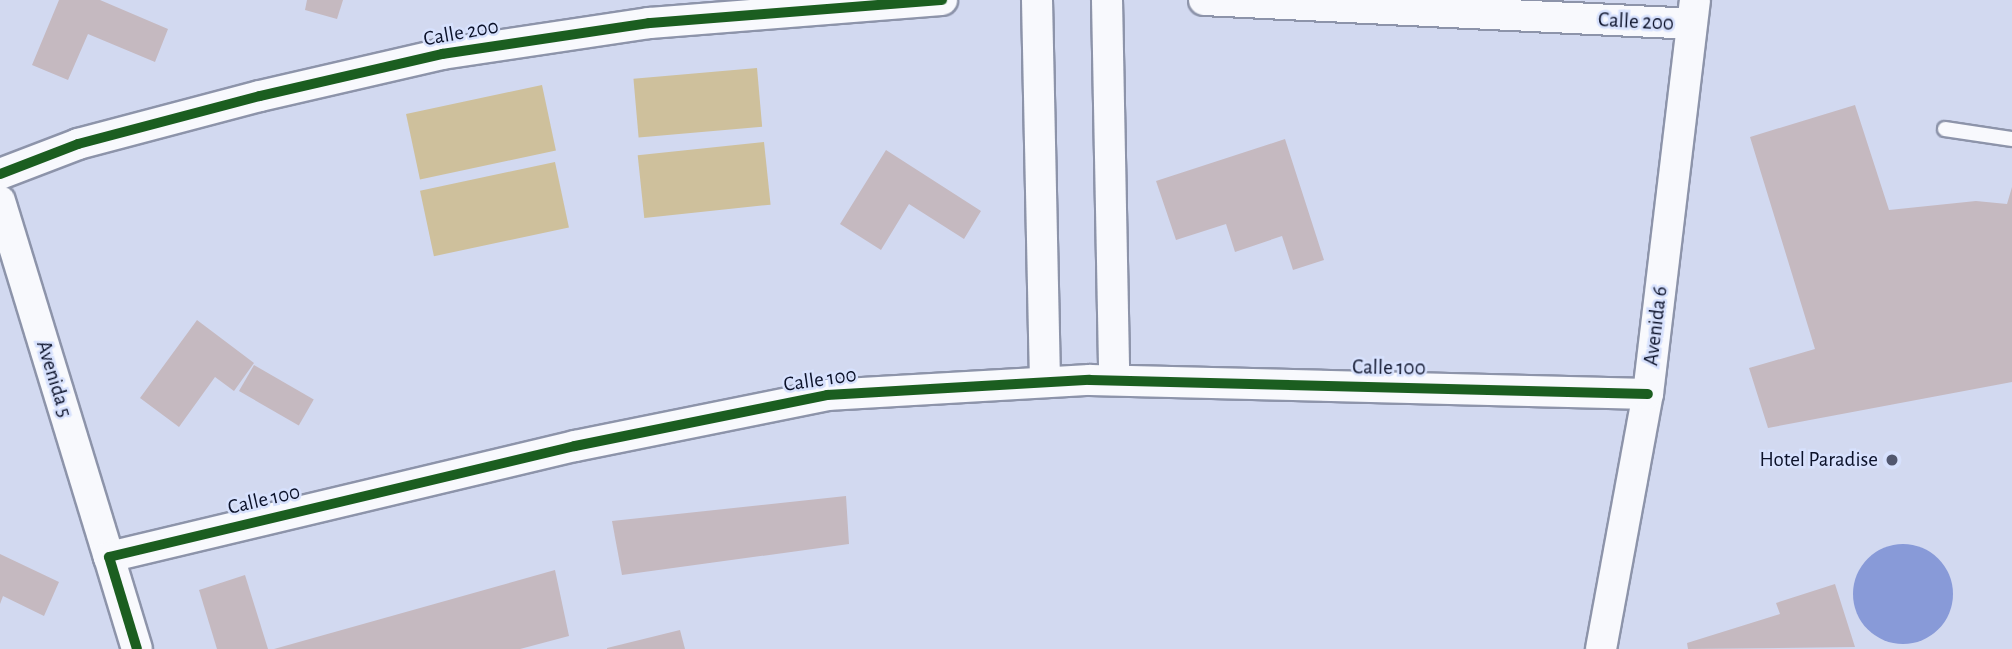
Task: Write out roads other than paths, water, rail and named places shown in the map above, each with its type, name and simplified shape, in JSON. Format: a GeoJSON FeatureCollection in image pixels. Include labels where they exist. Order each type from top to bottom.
{"type":"FeatureCollection","features":[{"type":"Feature","properties":{"kind":"street","name":"Calle 200"},"geometry":{"type":"LineString","coordinates":[[0,174],[78,144],[260,96],[442,54],[649,23],[942,0]]}},
{"type":"Feature","properties":{"kind":"street"},"geometry":{"type":"LineString","coordinates":[[1037,0],[1045,382]]}},
{"type":"Feature","properties":{"kind":"street"},"geometry":{"type":"LineString","coordinates":[[1107,0],[1114,380]]}},
{"type":"Feature","properties":{"kind":"street","name":"Calle 200"},"geometry":{"type":"LineString","coordinates":[[1204,0],[1693,12]]}},
{"type":"Feature","properties":{"kind":"street","name":"Avenida 6"},"geometry":{"type":"LineString","coordinates":[[1601,649],[1648,394],[1693,12]]}},
{"type":"Feature","properties":{"kind":"street","name":"Avenida 5"},"geometry":{"type":"LineString","coordinates":[[0,201],[5,233],[109,557]]}},
{"type":"Feature","properties":{"kind":"street","name":"Calle 100"},"geometry":{"type":"LineString","coordinates":[[109,557],[575,446],[827,395],[1114,380],[1648,394]]}},
{"type":"Feature","properties":{"kind":"street"},"geometry":{"type":"LineString","coordinates":[[109,557],[137,649]]}},
{"type":"Feature","properties":{"kind":"lane"},"geometry":{"type":"LineString","coordinates":[[1945,129],[2012,139]]}},
{"type":"Feature","properties":{"kind":"water"},"geometry":{"type":"Polygon","coordinates":[[[1903,544],[1931,552],[1945,566],[1953,594],[1945,622],[1931,636],[1903,644],[1875,636],[1861,622],[1853,594],[1861,566],[1875,552],[1903,544]]]}},
{"type":"Feature","properties":{"kind":"place","name":"Hotel Paradise"},"geometry":{"type":"Point","coordinates":[1892,460]}}]}
